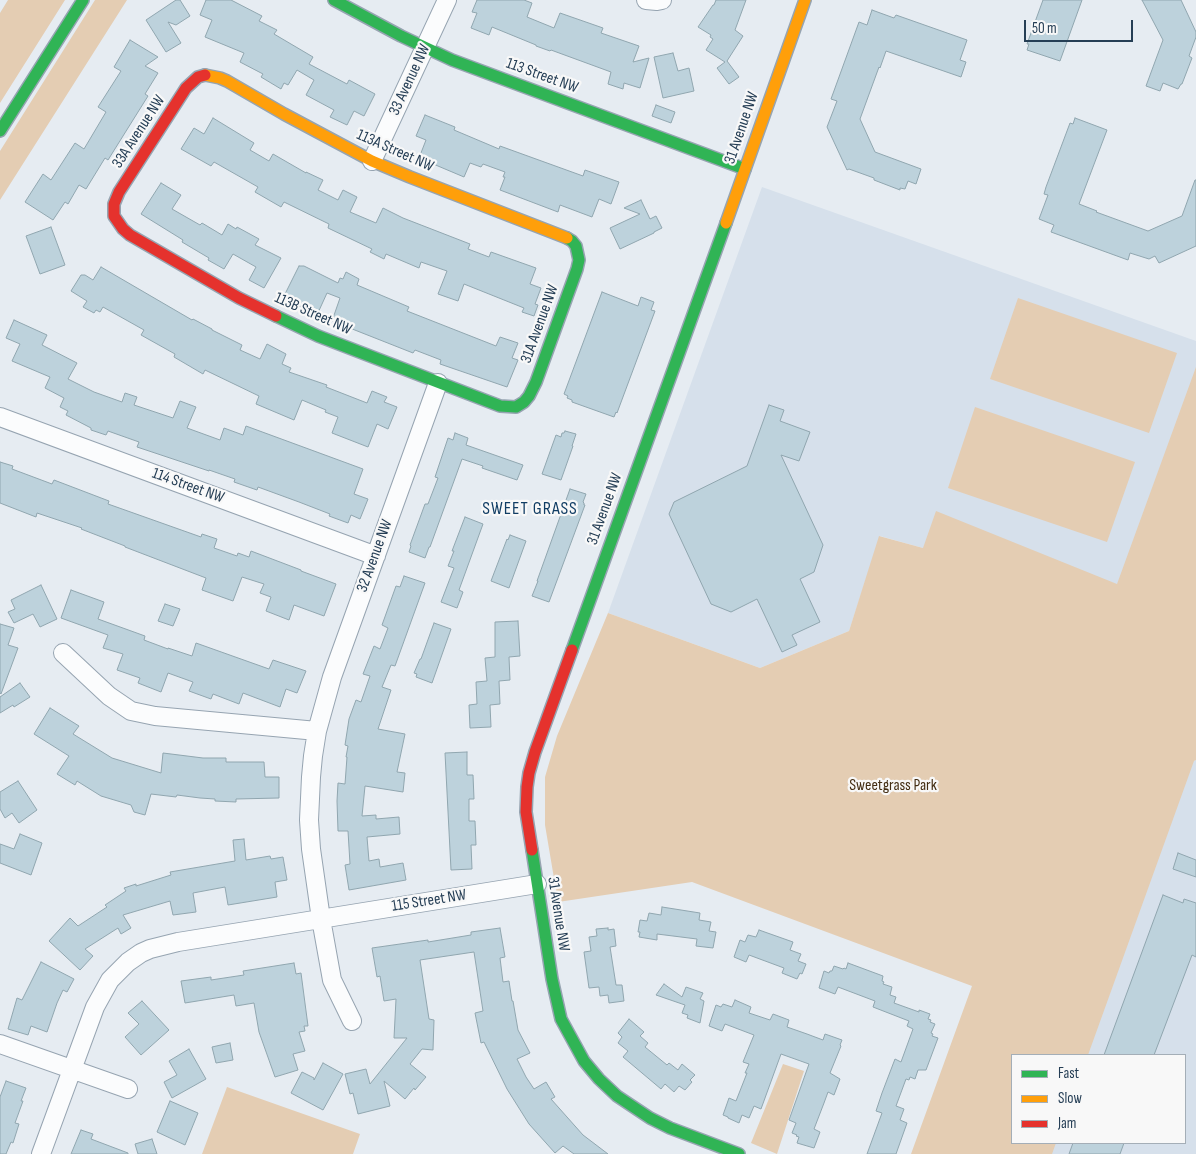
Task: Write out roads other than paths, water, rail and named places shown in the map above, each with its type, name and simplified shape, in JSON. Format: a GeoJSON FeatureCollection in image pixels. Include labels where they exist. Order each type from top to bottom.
{"type":"FeatureCollection","features":[{"type":"Feature","properties":{"kind":"street"},"geometry":{"type":"LineString","coordinates":[[0,132],[83,0]]}},
{"type":"Feature","properties":{"kind":"street","name":"113 Street NW"},"geometry":{"type":"LineString","coordinates":[[334,0],[424,48],[745,169]]}},
{"type":"Feature","properties":{"kind":"street","name":"33 Avenue NW"},"geometry":{"type":"LineString","coordinates":[[372,161],[447,0]]}},
{"type":"Feature","properties":{"kind":"street"},"geometry":{"type":"LineString","coordinates":[[646,0],[662,0]]}},
{"type":"Feature","properties":{"kind":"street","name":"31 Avenue NW"},"geometry":{"type":"LineString","coordinates":[[739,1154],[670,1128],[634,1108],[600,1079],[584,1061],[570,1039],[561,1019],[556,1000],[528,828],[526,812],[527,787],[533,758],[805,0]]}},
{"type":"Feature","properties":{"kind":"street","name":"113A Street NW"},"geometry":{"type":"LineString","coordinates":[[205,75],[227,81],[276,110],[372,161],[563,236],[572,241],[576,246]]}},
{"type":"Feature","properties":{"kind":"street","name":"33A Avenue NW"},"geometry":{"type":"LineString","coordinates":[[114,216],[114,204],[119,192],[186,88],[198,77],[205,75]]}},
{"type":"Feature","properties":{"kind":"street","name":"113B Street NW"},"geometry":{"type":"LineString","coordinates":[[114,216],[130,235],[203,278],[318,336],[500,406],[516,407]]}},
{"type":"Feature","properties":{"kind":"street","name":"31A Avenue NW"},"geometry":{"type":"LineString","coordinates":[[516,407],[529,396],[536,382],[577,269],[579,260],[576,246]]}},
{"type":"Feature","properties":{"kind":"street","name":"32 Avenue NW"},"geometry":{"type":"LineString","coordinates":[[321,919],[311,849],[309,820],[310,778],[317,730],[332,677],[438,382]]}},
{"type":"Feature","properties":{"kind":"street","name":"114 Street NW"},"geometry":{"type":"LineString","coordinates":[[0,417],[376,556]]}},
{"type":"Feature","properties":{"kind":"street"},"geometry":{"type":"LineString","coordinates":[[63,653],[109,696],[131,711],[155,716],[317,730]]}},
{"type":"Feature","properties":{"kind":"street","name":"115 Street NW"},"geometry":{"type":"LineString","coordinates":[[41,1154],[95,1007],[110,980],[135,957],[150,949],[178,942],[537,884]]}},
{"type":"Feature","properties":{"kind":"street"},"geometry":{"type":"LineString","coordinates":[[321,919],[332,980],[352,1021]]}},
{"type":"Feature","properties":{"kind":"street"},"geometry":{"type":"LineString","coordinates":[[0,1044],[128,1089]]}},
{"type":"Feature","properties":{"kind":"district","name":"SWEET GRASS"},"geometry":{"type":"Point","coordinates":[530,509]}},
{"type":"Feature","properties":{"kind":"park label","name":"Sweetgrass Park"},"geometry":{"type":"Point","coordinates":[893,786]}}]}
